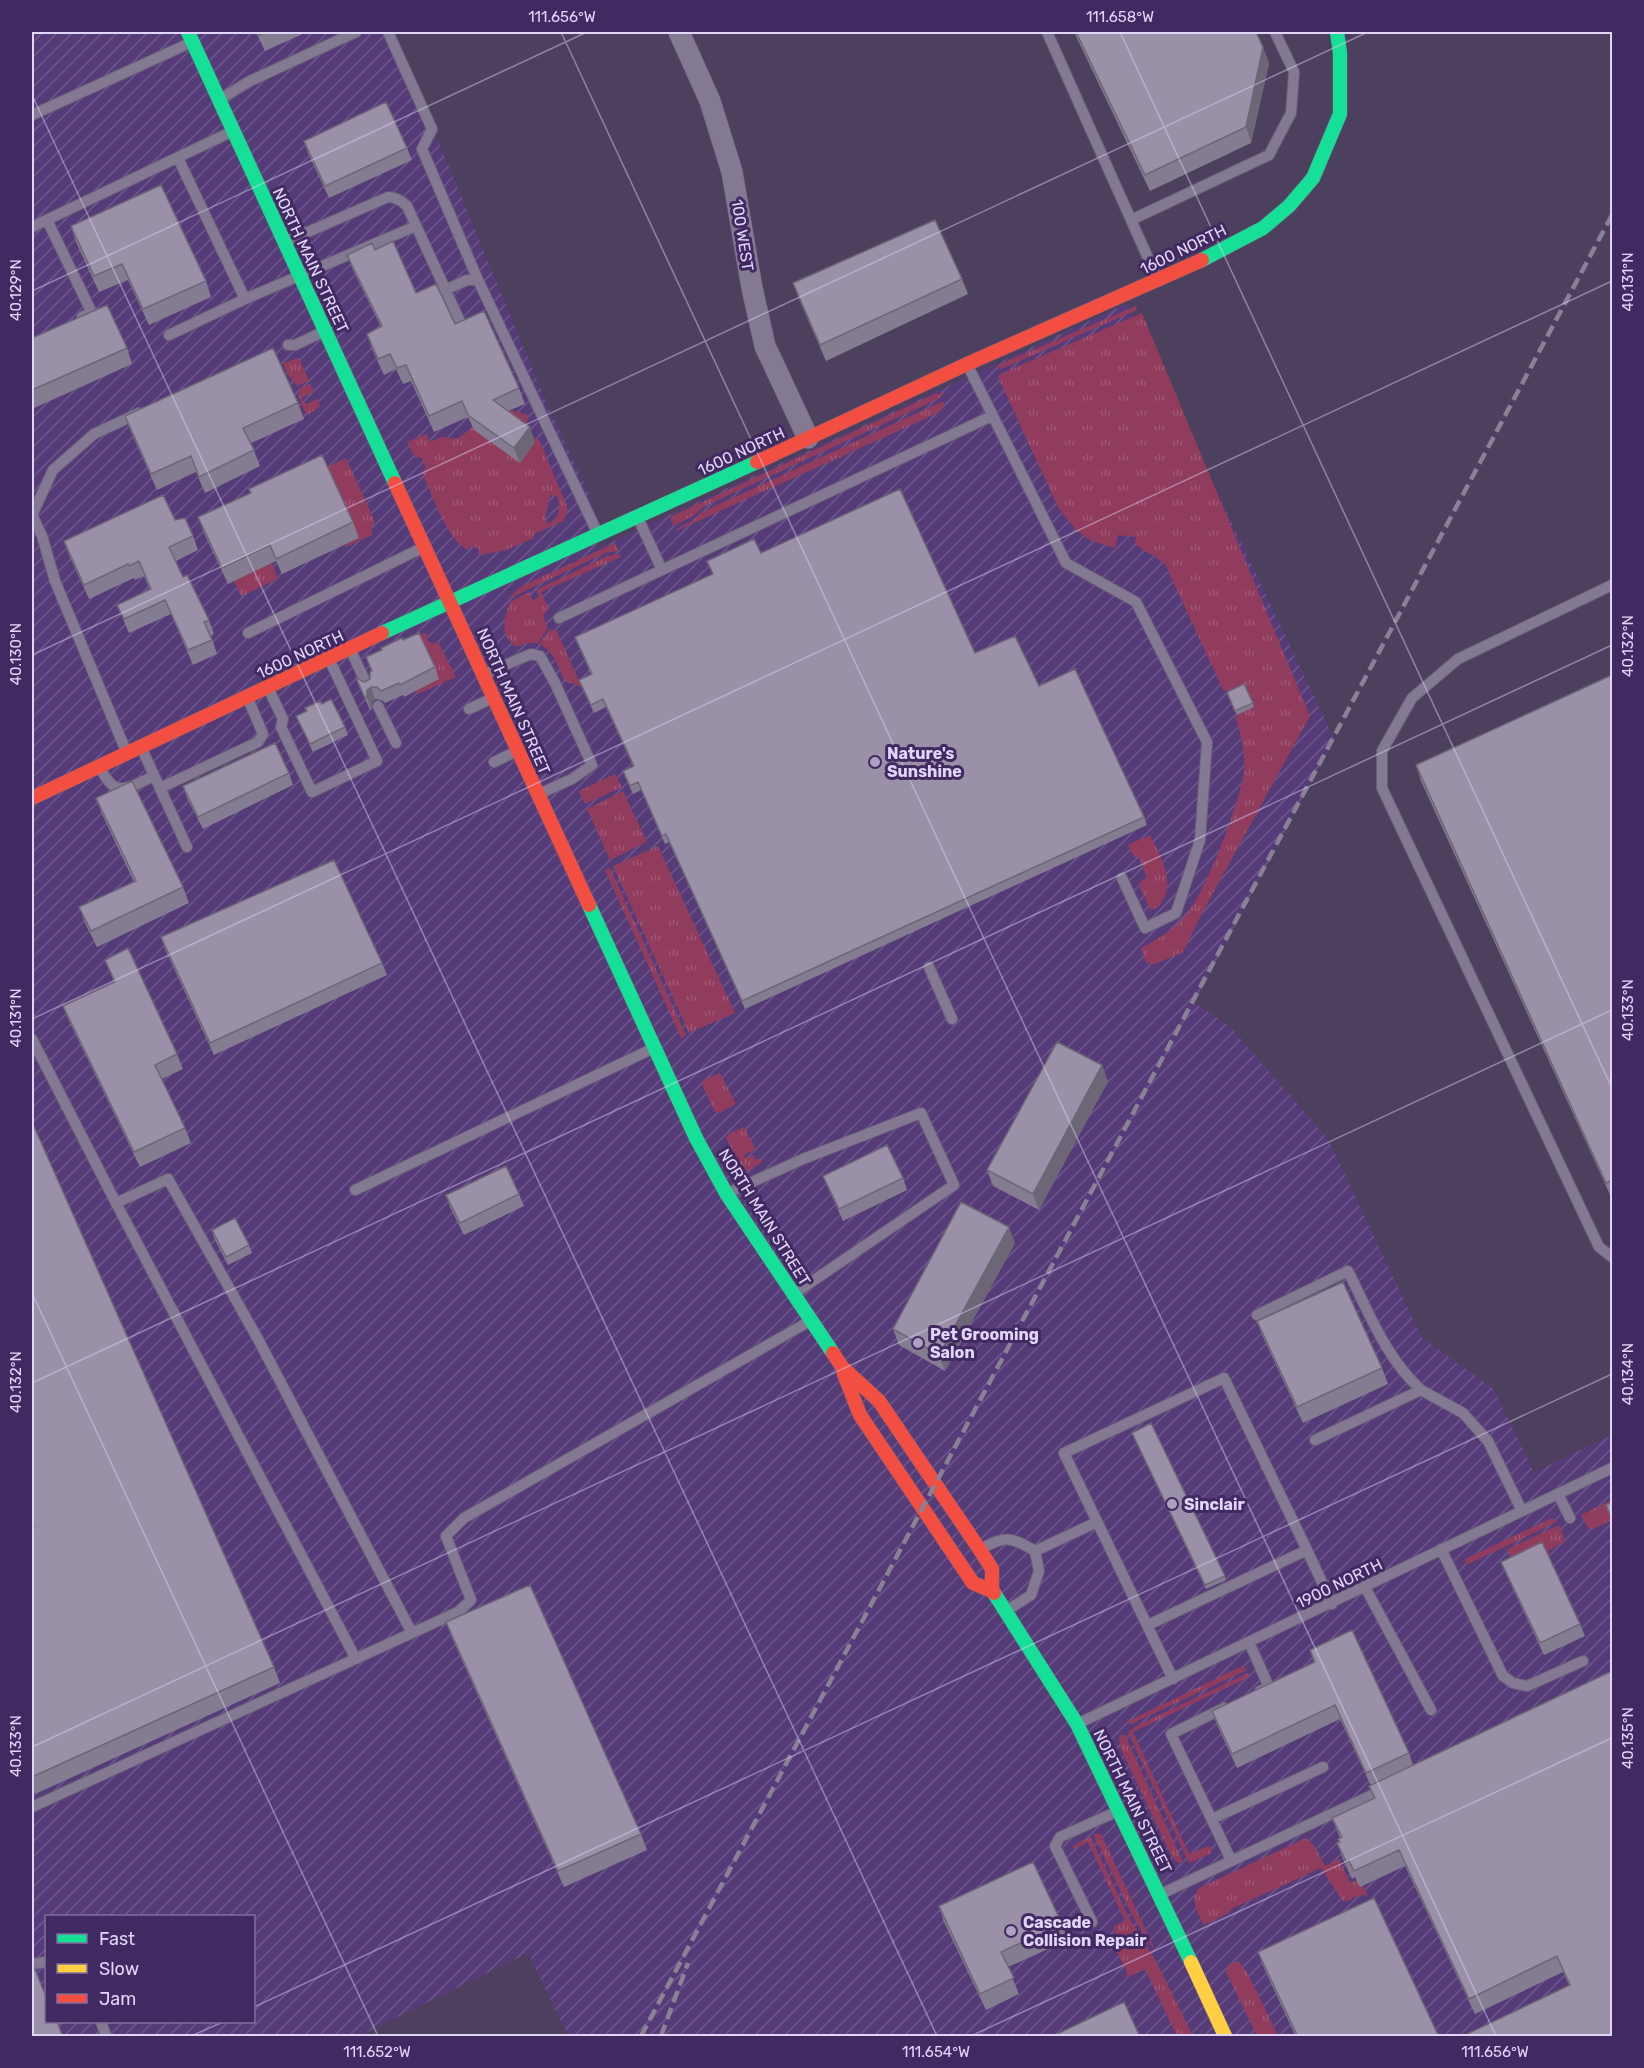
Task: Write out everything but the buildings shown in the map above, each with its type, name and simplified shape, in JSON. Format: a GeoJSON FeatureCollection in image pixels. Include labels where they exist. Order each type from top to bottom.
{"type":"FeatureCollection","features":[{"type":"Feature","properties":{"kind":"main road","name":"1600 NORTH"},"geometry":{"type":"LineString","coordinates":[[32,798],[449,602],[967,364],[1158,280],[1263,228],[1289,206],[1313,178],[1340,114],[1340,53],[1337,32]]}},
{"type":"Feature","properties":{"kind":"main road","name":"NORTH MAIN STREET"},"geometry":{"type":"LineString","coordinates":[[190,37],[696,1138],[726,1193],[794,1293],[810,1321],[842,1367],[879,1401],[980,1550],[992,1569],[992,1591]]}},
{"type":"Feature","properties":{"kind":"main road","name":"NORTH MAIN STREET"},"geometry":{"type":"LineString","coordinates":[[842,1367],[861,1415],[891,1461],[974,1583],[992,1591],[1077,1724],[1160,1894],[1226,2037]]}},
{"type":"Feature","properties":{"kind":"street","name":"100 WEST"},"geometry":{"type":"LineString","coordinates":[[679,32],[710,101],[732,172],[752,288],[765,346],[808,438]]}},
{"type":"Feature","properties":{"kind":"lane"},"geometry":{"type":"LineString","coordinates":[[219,100],[250,81],[356,32]]}},
{"type":"Feature","properties":{"kind":"lane"},"geometry":{"type":"LineString","coordinates":[[388,32],[432,129],[422,149],[478,280],[598,534]]}},
{"type":"Feature","properties":{"kind":"lane"},"geometry":{"type":"LineString","coordinates":[[1047,32],[1158,280]]}},
{"type":"Feature","properties":{"kind":"lane"},"geometry":{"type":"LineString","coordinates":[[1131,220],[1269,155],[1291,113],[1294,72],[1275,32]]}},
{"type":"Feature","properties":{"kind":"lane"},"geometry":{"type":"LineString","coordinates":[[32,115],[190,37]]}},
{"type":"Feature","properties":{"kind":"lane"},"geometry":{"type":"LineString","coordinates":[[32,227],[233,130]]}},
{"type":"Feature","properties":{"kind":"lane"},"geometry":{"type":"LineString","coordinates":[[178,158],[245,299]]}},
{"type":"Feature","properties":{"kind":"lane"},"geometry":{"type":"LineString","coordinates":[[285,242],[388,197],[402,201],[463,328]]}},
{"type":"Feature","properties":{"kind":"lane"},"geometry":{"type":"LineString","coordinates":[[47,220],[92,313],[72,322]]}},
{"type":"Feature","properties":{"kind":"lane"},"geometry":{"type":"LineString","coordinates":[[169,335],[245,299],[416,226]]}},
{"type":"Feature","properties":{"kind":"lane"},"geometry":{"type":"LineString","coordinates":[[445,290],[467,280],[478,280]]}},
{"type":"Feature","properties":{"kind":"lane"},"geometry":{"type":"LineString","coordinates":[[288,345],[295,345],[325,331]]}},
{"type":"Feature","properties":{"kind":"lane"},"geometry":{"type":"LineString","coordinates":[[967,364],[1066,563],[1136,602],[1207,742],[1200,840],[1176,913],[1145,928],[1122,878]]}},
{"type":"Feature","properties":{"kind":"lane"},"geometry":{"type":"LineString","coordinates":[[127,753],[60,591],[33,515],[53,470],[94,434],[153,406]]}},
{"type":"Feature","properties":{"kind":"lane"},"geometry":{"type":"LineString","coordinates":[[559,618],[992,416]]}},
{"type":"Feature","properties":{"kind":"lane"},"geometry":{"type":"LineString","coordinates":[[638,517],[662,570]]}},
{"type":"Feature","properties":{"kind":"lane"},"geometry":{"type":"LineString","coordinates":[[248,633],[424,547]]}},
{"type":"Feature","properties":{"kind":"lane"},"geometry":{"type":"LineString","coordinates":[[1612,585],[1458,659],[1412,698],[1382,752],[1382,789],[1599,1247],[1612,1257]]}},
{"type":"Feature","properties":{"kind":"lane"},"geometry":{"type":"LineString","coordinates":[[350,648],[368,687]]}},
{"type":"Feature","properties":{"kind":"lane"},"geometry":{"type":"LineString","coordinates":[[483,674],[531,654],[540,656],[555,683],[592,765],[573,779],[539,795]]}},
{"type":"Feature","properties":{"kind":"lane"},"geometry":{"type":"LineString","coordinates":[[268,687],[283,719],[280,727],[312,792],[377,761],[328,658]]}},
{"type":"Feature","properties":{"kind":"lane"},"geometry":{"type":"LineString","coordinates":[[160,788],[258,742],[263,734],[247,697]]}},
{"type":"Feature","properties":{"kind":"lane"},"geometry":{"type":"LineString","coordinates":[[469,709],[494,698]]}},
{"type":"Feature","properties":{"kind":"lane"},"geometry":{"type":"LineString","coordinates":[[378,706],[396,743]]}},
{"type":"Feature","properties":{"kind":"lane"},"geometry":{"type":"LineString","coordinates":[[141,746],[187,847]]}},
{"type":"Feature","properties":{"kind":"lane"},"geometry":{"type":"LineString","coordinates":[[494,762],[518,750]]}},
{"type":"Feature","properties":{"kind":"lane"},"geometry":{"type":"LineString","coordinates":[[99,766],[106,782],[116,788],[124,789],[154,776]]}},
{"type":"Feature","properties":{"kind":"lane"},"geometry":{"type":"LineString","coordinates":[[928,967],[952,1019]]}},
{"type":"Feature","properties":{"kind":"lane"},"geometry":{"type":"LineString","coordinates":[[32,1039],[356,1659]]}},
{"type":"Feature","properties":{"kind":"lane"},"geometry":{"type":"LineString","coordinates":[[355,1190],[654,1048]]}},
{"type":"Feature","properties":{"kind":"lane"},"geometry":{"type":"LineString","coordinates":[[726,1193],[803,1159],[921,1113],[954,1185],[794,1293]]}},
{"type":"Feature","properties":{"kind":"lane"},"geometry":{"type":"LineString","coordinates":[[116,1203],[168,1179],[259,1341],[412,1633]]}},
{"type":"Feature","properties":{"kind":"lane"},"geometry":{"type":"LineString","coordinates":[[1257,1315],[1348,1271],[1391,1357],[1421,1390],[1463,1413],[1488,1441],[1522,1511]]}},
{"type":"Feature","properties":{"kind":"lane"},"geometry":{"type":"LineString","coordinates":[[32,1807],[458,1612],[471,1600],[446,1536],[464,1518],[810,1321]]}},
{"type":"Feature","properties":{"kind":"lane"},"geometry":{"type":"LineString","coordinates":[[1173,1679],[1064,1453],[1224,1378],[1332,1604]]}},
{"type":"Feature","properties":{"kind":"lane"},"geometry":{"type":"LineString","coordinates":[[1315,1440],[1421,1390]]}},
{"type":"Feature","properties":{"kind":"lane","name":"1900 NORTH"},"geometry":{"type":"LineString","coordinates":[[1077,1724],[1332,1604],[1612,1468]]}},
{"type":"Feature","properties":{"kind":"lane"},"geometry":{"type":"LineString","coordinates":[[1558,1494],[1570,1518]]}},
{"type":"Feature","properties":{"kind":"lane"},"geometry":{"type":"LineString","coordinates":[[1035,1551],[1097,1522]]}},
{"type":"Feature","properties":{"kind":"lane"},"geometry":{"type":"LineString","coordinates":[[980,1550],[997,1539],[1018,1541],[1035,1551],[1039,1571],[1031,1595],[1006,1611]]}},
{"type":"Feature","properties":{"kind":"lane"},"geometry":{"type":"LineString","coordinates":[[1148,1625],[1307,1550]]}},
{"type":"Feature","properties":{"kind":"lane"},"geometry":{"type":"LineString","coordinates":[[1441,1550],[1503,1676],[1513,1683],[1527,1686],[1583,1660]]}},
{"type":"Feature","properties":{"kind":"lane"},"geometry":{"type":"LineString","coordinates":[[1365,1587],[1431,1710]]}},
{"type":"Feature","properties":{"kind":"lane"},"geometry":{"type":"LineString","coordinates":[[1249,1642],[1274,1684],[1250,1696]]}},
{"type":"Feature","properties":{"kind":"lane"},"geometry":{"type":"LineString","coordinates":[[1230,1706],[1171,1734],[1231,1860]]}},
{"type":"Feature","properties":{"kind":"lane"},"geometry":{"type":"LineString","coordinates":[[1212,1819],[1323,1767]]}},
{"type":"Feature","properties":{"kind":"lane"},"geometry":{"type":"LineString","coordinates":[[1160,1894],[1398,1783]]}},
{"type":"Feature","properties":{"kind":"lane"},"geometry":{"type":"LineString","coordinates":[[1092,1922],[1056,1845],[1060,1837],[1119,1810]]}},
{"type":"Feature","properties":{"kind":"shaded area"},"geometry":{"type":"Polygon","coordinates":[[[32,32],[393,32],[548,406],[590,496],[598,548],[1128,303],[1334,739],[1194,1002],[1229,1026],[1328,1139],[1422,1338],[1493,1388],[1534,1472],[1612,1435],[1612,2036],[568,2036],[528,1953],[359,2036],[32,2036],[32,32]]]}},
{"type":"Feature","properties":{"kind":"green space"},"geometry":{"type":"Polygon","coordinates":[[[1136,306],[1137,310],[1001,369],[997,368],[1000,364],[1136,306]]]}},
{"type":"Feature","properties":{"kind":"green space"},"geometry":{"type":"Polygon","coordinates":[[[1142,313],[1310,716],[1183,952],[1155,964],[1146,963],[1141,948],[1176,925],[1194,904],[1230,823],[1244,770],[1242,742],[1235,716],[1254,707],[1243,684],[1228,691],[1223,690],[1166,566],[1135,544],[1136,537],[1118,535],[1115,548],[1092,541],[1078,532],[1059,509],[998,377],[1002,373],[1142,313]]]}},
{"type":"Feature","properties":{"kind":"green space"},"geometry":{"type":"Polygon","coordinates":[[[299,358],[309,381],[297,386],[283,363],[299,358]]]}},
{"type":"Feature","properties":{"kind":"green space"},"geometry":{"type":"Polygon","coordinates":[[[310,384],[314,392],[303,397],[302,401],[307,404],[317,399],[320,406],[308,415],[303,408],[298,389],[310,384]]]}},
{"type":"Feature","properties":{"kind":"green space"},"geometry":{"type":"Polygon","coordinates":[[[940,392],[944,393],[940,398],[705,506],[674,526],[670,517],[937,393],[941,395],[940,392]]]}},
{"type":"Feature","properties":{"kind":"green space"},"geometry":{"type":"Polygon","coordinates":[[[941,402],[945,405],[938,413],[675,530],[692,521],[702,512],[941,402]]]}},
{"type":"Feature","properties":{"kind":"green space"},"geometry":{"type":"Polygon","coordinates":[[[511,410],[527,415],[529,432],[539,440],[568,509],[564,521],[506,550],[481,555],[478,553],[479,549],[472,546],[468,550],[460,545],[453,537],[435,504],[422,473],[426,467],[421,457],[415,458],[407,442],[426,434],[430,442],[442,437],[457,439],[473,427],[511,410]],[[550,495],[545,520],[549,524],[558,512],[557,496],[550,495]]]}},
{"type":"Feature","properties":{"kind":"green space"},"geometry":{"type":"Polygon","coordinates":[[[346,458],[375,522],[371,529],[372,535],[346,547],[345,545],[359,538],[306,477],[346,458]]]}},
{"type":"Feature","properties":{"kind":"green space"},"geometry":{"type":"Polygon","coordinates":[[[615,543],[618,551],[605,553],[506,600],[522,586],[615,543]]]}},
{"type":"Feature","properties":{"kind":"green space"},"geometry":{"type":"Polygon","coordinates":[[[620,554],[621,557],[541,592],[549,608],[543,616],[548,628],[538,643],[527,643],[516,647],[507,637],[504,626],[510,602],[529,592],[533,600],[539,597],[536,590],[607,556],[620,554]]]}},
{"type":"Feature","properties":{"kind":"green space"},"geometry":{"type":"Polygon","coordinates":[[[272,563],[278,579],[241,596],[234,581],[272,563]]]}},
{"type":"Feature","properties":{"kind":"green space"},"geometry":{"type":"Polygon","coordinates":[[[549,630],[556,630],[582,687],[565,681],[552,655],[539,644],[549,630]]]}},
{"type":"Feature","properties":{"kind":"green space"},"geometry":{"type":"Polygon","coordinates":[[[425,633],[428,641],[433,644],[438,642],[456,677],[418,694],[416,691],[423,688],[413,637],[425,633]]]}},
{"type":"Feature","properties":{"kind":"green space"},"geometry":{"type":"Polygon","coordinates":[[[615,774],[622,787],[585,804],[579,791],[615,774]]]}},
{"type":"Feature","properties":{"kind":"green space"},"geometry":{"type":"Polygon","coordinates":[[[623,791],[647,842],[610,860],[587,809],[623,791]]]}},
{"type":"Feature","properties":{"kind":"green space"},"geometry":{"type":"Polygon","coordinates":[[[1150,835],[1164,866],[1167,890],[1162,903],[1150,910],[1139,885],[1147,878],[1139,857],[1134,857],[1128,845],[1150,835]]]}},
{"type":"Feature","properties":{"kind":"green space"},"geometry":{"type":"Polygon","coordinates":[[[658,846],[735,1013],[689,1033],[613,866],[658,846]]]}},
{"type":"Feature","properties":{"kind":"green space"},"geometry":{"type":"Polygon","coordinates":[[[610,868],[686,1035],[681,1038],[605,870],[610,868]]]}},
{"type":"Feature","properties":{"kind":"green space"},"geometry":{"type":"Polygon","coordinates":[[[720,1073],[736,1104],[719,1113],[715,1112],[702,1084],[704,1080],[720,1073]]]}},
{"type":"Feature","properties":{"kind":"green space"},"geometry":{"type":"Polygon","coordinates":[[[744,1127],[756,1149],[744,1155],[745,1158],[754,1155],[755,1160],[760,1158],[762,1162],[744,1173],[726,1138],[728,1134],[744,1127]]]}},
{"type":"Feature","properties":{"kind":"green space"},"geometry":{"type":"Polygon","coordinates":[[[1612,1500],[1612,1520],[1593,1529],[1588,1528],[1581,1515],[1612,1500]]]}},
{"type":"Feature","properties":{"kind":"green space"},"geometry":{"type":"Polygon","coordinates":[[[1552,1518],[1557,1522],[1466,1565],[1465,1559],[1552,1518]]]}},
{"type":"Feature","properties":{"kind":"green space"},"geometry":{"type":"Polygon","coordinates":[[[1559,1525],[1565,1541],[1548,1551],[1550,1555],[1510,1557],[1507,1549],[1559,1525]]]}},
{"type":"Feature","properties":{"kind":"green space"},"geometry":{"type":"Polygon","coordinates":[[[1242,1666],[1247,1670],[1131,1724],[1126,1722],[1242,1666]]]}},
{"type":"Feature","properties":{"kind":"green space"},"geometry":{"type":"Polygon","coordinates":[[[1248,1673],[1247,1678],[1133,1732],[1189,1854],[1208,1846],[1212,1849],[1210,1854],[1189,1863],[1128,1732],[1136,1726],[1248,1673]]]}},
{"type":"Feature","properties":{"kind":"green space"},"geometry":{"type":"Polygon","coordinates":[[[1119,1735],[1125,1735],[1182,1864],[1171,1855],[1120,1747],[1119,1735]]]}},
{"type":"Feature","properties":{"kind":"green space"},"geometry":{"type":"Polygon","coordinates":[[[1093,1834],[1101,1834],[1157,1954],[1133,1917],[1093,1834]]]}},
{"type":"Feature","properties":{"kind":"green space"},"geometry":{"type":"Polygon","coordinates":[[[1090,1836],[1128,1916],[1157,1963],[1193,2036],[1177,2036],[1145,1969],[1126,1978],[1127,1972],[1111,1940],[1117,1937],[1113,1927],[1125,1921],[1088,1842],[1074,1849],[1072,1847],[1090,1836]]]}},
{"type":"Feature","properties":{"kind":"green space"},"geometry":{"type":"Polygon","coordinates":[[[1306,1838],[1315,1847],[1325,1866],[1339,1859],[1350,1883],[1357,1880],[1360,1887],[1363,1885],[1368,1896],[1361,1895],[1343,1901],[1321,1868],[1233,1908],[1227,1914],[1204,1925],[1195,1902],[1199,1888],[1306,1838]]]}},
{"type":"Feature","properties":{"kind":"green space"},"geometry":{"type":"Polygon","coordinates":[[[1238,1961],[1247,1972],[1278,2036],[1257,2036],[1226,1972],[1228,1965],[1238,1961]]]}},
{"type":"Feature","properties":{"kind":"railway"},"geometry":{"type":"LineString","coordinates":[[641,2036],[1612,215]]}},
{"type":"Feature","properties":{"kind":"railway"},"geometry":{"type":"LineString","coordinates":[[661,2036],[688,1963]]}},
{"type":"Feature","properties":{"kind":"traffic: fast"},"geometry":{"type":"LineString","coordinates":[[188,32],[395,483]]}},
{"type":"Feature","properties":{"kind":"traffic: fast"},"geometry":{"type":"LineString","coordinates":[[1202,260],[1263,228],[1289,206],[1313,178],[1340,114],[1340,53],[1337,32]]}},
{"type":"Feature","properties":{"kind":"traffic: fast"},"geometry":{"type":"LineString","coordinates":[[382,633],[757,462]]}},
{"type":"Feature","properties":{"kind":"traffic: fast"},"geometry":{"type":"LineString","coordinates":[[589,905],[696,1138],[726,1193],[833,1353]]}},
{"type":"Feature","properties":{"kind":"traffic: fast"},"geometry":{"type":"LineString","coordinates":[[994,1593],[1077,1724],[1191,1962]]}},
{"type":"Feature","properties":{"kind":"traffic: slow"},"geometry":{"type":"LineString","coordinates":[[1191,1962],[1225,2036]]}},
{"type":"Feature","properties":{"kind":"traffic: jam"},"geometry":{"type":"LineString","coordinates":[[757,462],[967,364],[1202,260]]}},
{"type":"Feature","properties":{"kind":"traffic: jam"},"geometry":{"type":"LineString","coordinates":[[395,483],[589,905]]}},
{"type":"Feature","properties":{"kind":"traffic: jam"},"geometry":{"type":"LineString","coordinates":[[32,798],[382,633]]}},
{"type":"Feature","properties":{"kind":"traffic: jam"},"geometry":{"type":"LineString","coordinates":[[833,1353],[842,1367],[879,1401],[980,1550],[992,1569],[992,1591]]}},
{"type":"Feature","properties":{"kind":"traffic: jam"},"geometry":{"type":"LineString","coordinates":[[844,1374],[860,1415],[973,1583],[994,1593]]}},
{"type":"Feature","properties":{"kind":"place","name":"Nature's Sunshine"},"geometry":{"type":"Point","coordinates":[875,762]}},
{"type":"Feature","properties":{"kind":"place","name":"Pet Grooming Salon"},"geometry":{"type":"Point","coordinates":[918,1343]}},
{"type":"Feature","properties":{"kind":"place","name":"Sinclair"},"geometry":{"type":"Point","coordinates":[1172,1504]}},
{"type":"Feature","properties":{"kind":"place","name":"Cascade Collision Repair"},"geometry":{"type":"Point","coordinates":[1011,1931]}}]}
